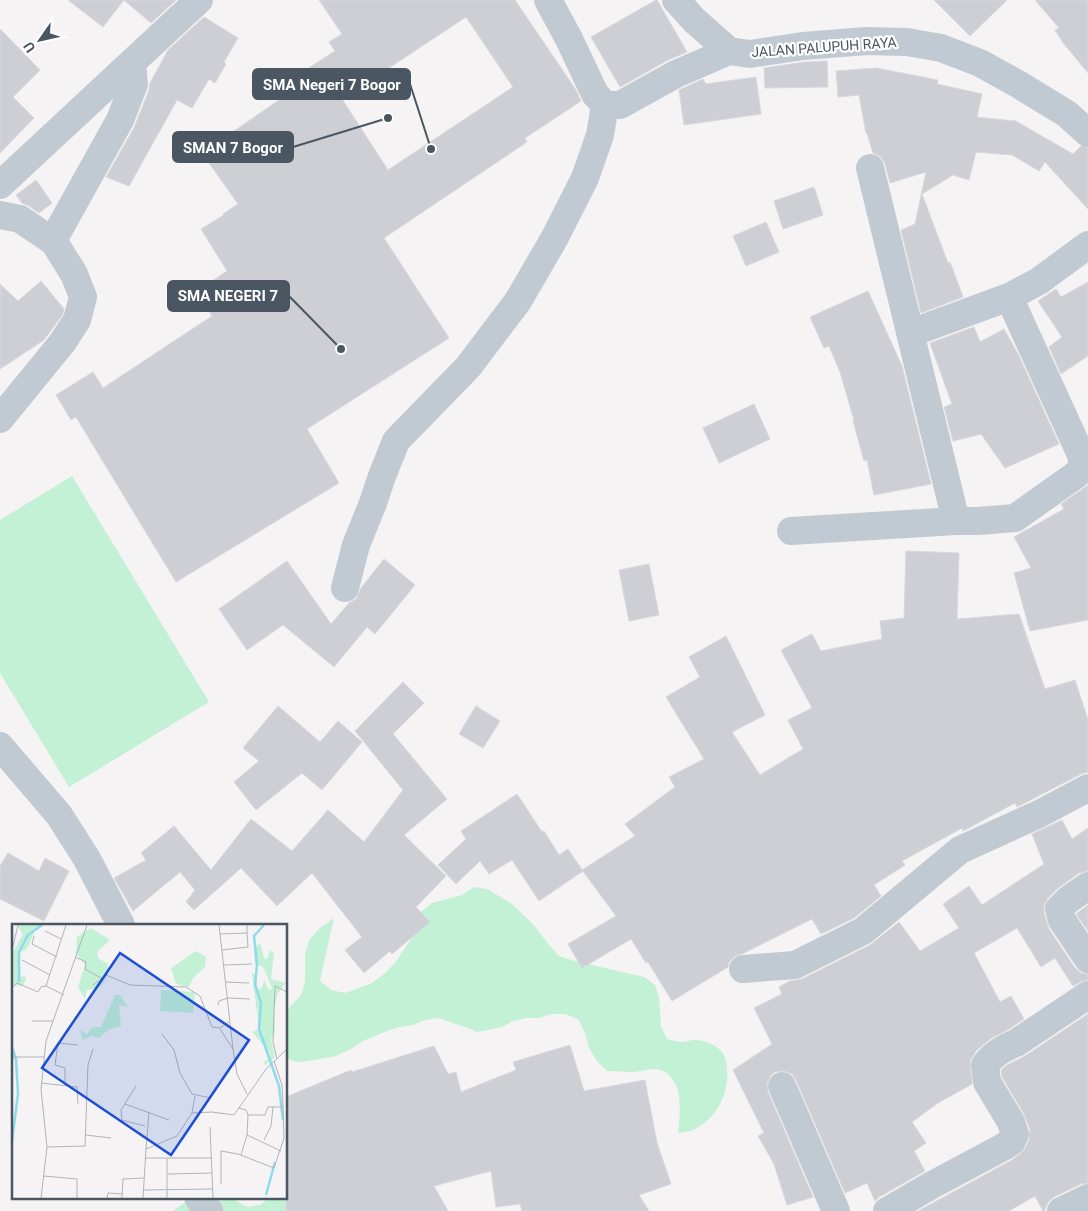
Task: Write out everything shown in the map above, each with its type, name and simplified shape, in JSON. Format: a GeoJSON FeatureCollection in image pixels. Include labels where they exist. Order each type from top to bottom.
{"type":"FeatureCollection","features":[{"type":"Feature","properties":{"kind":"street"},"geometry":{"type":"LineString","coordinates":[[0,185],[199,0]]}},
{"type":"Feature","properties":{"kind":"street"},"geometry":{"type":"LineString","coordinates":[[345,588],[356,545],[396,441],[468,367],[518,301],[554,239],[585,178],[600,135],[604,106],[595,94],[548,0]]}},
{"type":"Feature","properties":{"kind":"street"},"geometry":{"type":"LineString","coordinates":[[604,106],[620,105],[676,74],[728,51],[694,20],[676,0]]}},
{"type":"Feature","properties":{"kind":"street","name":"JALAN PALUPUH RAYA"},"geometry":{"type":"LineString","coordinates":[[728,51],[750,54],[803,46],[867,42],[906,42],[941,48],[980,63],[1018,84],[1067,114],[1088,133]]}},
{"type":"Feature","properties":{"kind":"street"},"geometry":{"type":"LineString","coordinates":[[57,233],[120,120],[134,84],[132,63]]}},
{"type":"Feature","properties":{"kind":"street"},"geometry":{"type":"LineString","coordinates":[[870,168],[956,521]]}},
{"type":"Feature","properties":{"kind":"street"},"geometry":{"type":"LineString","coordinates":[[0,215],[20,218],[54,242],[74,274],[83,297],[78,320],[62,343],[0,419]]}},
{"type":"Feature","properties":{"kind":"street"},"geometry":{"type":"LineString","coordinates":[[911,333],[1009,297],[1039,281],[1088,245]]}},
{"type":"Feature","properties":{"kind":"street"},"geometry":{"type":"LineString","coordinates":[[791,531],[1015,518],[1077,474],[1083,465],[1081,454],[1009,297]]}},
{"type":"Feature","properties":{"kind":"street"},"geometry":{"type":"LineString","coordinates":[[0,746],[59,815],[87,859],[121,924]]}},
{"type":"Feature","properties":{"kind":"street"},"geometry":{"type":"LineString","coordinates":[[743,970],[795,965],[863,931],[960,850],[1038,814],[1088,788]]}},
{"type":"Feature","properties":{"kind":"street"},"geometry":{"type":"LineString","coordinates":[[1088,886],[1059,909],[1062,920],[1088,960]]}},
{"type":"Feature","properties":{"kind":"street"},"geometry":{"type":"LineString","coordinates":[[887,1211],[1012,1141],[1015,1134],[1011,1122],[987,1082],[985,1065],[990,1058],[1004,1047],[1016,1043],[1088,996]]}},
{"type":"Feature","properties":{"kind":"street"},"geometry":{"type":"LineString","coordinates":[[782,1086],[836,1211]]}},
{"type":"Feature","properties":{"kind":"street"},"geometry":{"type":"LineString","coordinates":[[199,1198],[209,1211]]}},
{"type":"Feature","properties":{"kind":"street"},"geometry":{"type":"LineString","coordinates":[[1061,1211],[1088,1198]]}},
{"type":"Feature","properties":{"kind":"green space"},"geometry":{"type":"Polygon","coordinates":[[[72,476],[209,702],[69,787],[0,673],[0,520],[72,476]]]}},
{"type":"Feature","properties":{"kind":"green space"},"geometry":{"type":"Polygon","coordinates":[[[474,887],[487,889],[512,904],[533,924],[559,956],[644,977],[655,985],[659,997],[661,1026],[667,1039],[680,1042],[704,1041],[721,1051],[726,1061],[726,1088],[719,1105],[708,1120],[693,1130],[678,1133],[680,1116],[679,1098],[674,1082],[669,1075],[655,1069],[634,1072],[607,1071],[597,1061],[589,1048],[585,1033],[578,1019],[565,1014],[527,1018],[513,1021],[502,1027],[477,1032],[438,1018],[425,1020],[387,1031],[363,1041],[336,1056],[296,1062],[288,1059],[288,1009],[301,995],[305,982],[305,954],[310,939],[320,928],[334,918],[320,981],[331,990],[345,993],[372,983],[394,964],[410,941],[417,927],[421,912],[432,903],[462,895],[474,887]]]}},
{"type":"Feature","properties":{"kind":"green space"},"geometry":{"type":"Polygon","coordinates":[[[192,1198],[232,1198],[247,1207],[260,1205],[269,1198],[288,1198],[337,1211],[173,1211],[192,1198]]]}},
{"type":"Feature","properties":{"kind":"building"},"geometry":{"type":"Polygon","coordinates":[[[68,0],[124,0],[103,27],[68,0]]]}},
{"type":"Feature","properties":{"kind":"building"},"geometry":{"type":"Polygon","coordinates":[[[124,0],[176,0],[151,23],[124,0]]]}},
{"type":"Feature","properties":{"kind":"building"},"geometry":{"type":"Polygon","coordinates":[[[319,0],[515,0],[576,90],[581,101],[525,138],[527,142],[384,238],[449,338],[307,429],[339,483],[176,582],[76,417],[71,420],[56,395],[93,372],[103,388],[212,316],[196,292],[227,271],[201,229],[238,204],[202,153],[279,100],[273,91],[335,51],[329,42],[342,34],[319,0]],[[466,17],[342,99],[388,170],[513,87],[466,17]]]}},
{"type":"Feature","properties":{"kind":"building"},"geometry":{"type":"Polygon","coordinates":[[[656,0],[687,52],[668,60],[620,87],[591,37],[656,0]]]}},
{"type":"Feature","properties":{"kind":"building"},"geometry":{"type":"Polygon","coordinates":[[[934,0],[1007,0],[970,36],[934,0]]]}},
{"type":"Feature","properties":{"kind":"building"},"geometry":{"type":"Polygon","coordinates":[[[1035,0],[1088,0],[1088,73],[1055,30],[1059,28],[1035,0]]]}},
{"type":"Feature","properties":{"kind":"building"},"geometry":{"type":"Polygon","coordinates":[[[204,17],[238,38],[224,62],[226,64],[215,83],[209,79],[192,108],[177,100],[129,186],[106,177],[134,128],[150,83],[168,50],[204,17]]]}},
{"type":"Feature","properties":{"kind":"building"},"geometry":{"type":"Polygon","coordinates":[[[0,29],[40,70],[13,97],[34,118],[0,153],[0,29]]]}},
{"type":"Feature","properties":{"kind":"building"},"geometry":{"type":"Polygon","coordinates":[[[827,61],[828,87],[765,88],[764,68],[827,61]]]}},
{"type":"Feature","properties":{"kind":"building"},"geometry":{"type":"Polygon","coordinates":[[[876,68],[938,80],[937,84],[982,94],[977,117],[1014,120],[1073,154],[1081,146],[1088,148],[1088,209],[1045,162],[1039,171],[1012,155],[976,152],[969,180],[953,175],[922,194],[963,297],[921,313],[901,230],[915,224],[926,172],[890,183],[885,164],[881,157],[873,153],[866,133],[859,95],[838,97],[836,71],[876,68]]]}},
{"type":"Feature","properties":{"kind":"building"},"geometry":{"type":"Polygon","coordinates":[[[756,77],[761,114],[684,125],[679,90],[703,79],[706,84],[756,77]]]}},
{"type":"Feature","properties":{"kind":"building"},"geometry":{"type":"Polygon","coordinates":[[[36,180],[52,203],[39,213],[22,203],[16,195],[36,180]]]}},
{"type":"Feature","properties":{"kind":"building"},"geometry":{"type":"Polygon","coordinates":[[[814,187],[823,215],[783,229],[774,201],[814,187]]]}},
{"type":"Feature","properties":{"kind":"building"},"geometry":{"type":"Polygon","coordinates":[[[766,222],[779,252],[746,266],[733,236],[766,222]]]}},
{"type":"Feature","properties":{"kind":"building"},"geometry":{"type":"Polygon","coordinates":[[[41,281],[64,309],[63,314],[44,340],[0,369],[0,284],[18,301],[41,281]]]}},
{"type":"Feature","properties":{"kind":"building"},"geometry":{"type":"Polygon","coordinates":[[[1088,282],[1088,356],[1061,374],[1049,347],[1062,337],[1038,301],[1056,289],[1061,297],[1088,282]]]}},
{"type":"Feature","properties":{"kind":"building"},"geometry":{"type":"Polygon","coordinates":[[[868,291],[902,366],[931,484],[874,495],[867,460],[864,461],[840,372],[829,346],[824,348],[810,317],[868,291]]]}},
{"type":"Feature","properties":{"kind":"building"},"geometry":{"type":"Polygon","coordinates":[[[974,327],[980,342],[1004,329],[1018,354],[1059,444],[1005,468],[981,434],[953,441],[944,407],[952,404],[930,343],[974,327]]]}},
{"type":"Feature","properties":{"kind":"building"},"geometry":{"type":"Polygon","coordinates":[[[754,404],[770,439],[719,463],[703,428],[754,404]]]}},
{"type":"Feature","properties":{"kind":"building"},"geometry":{"type":"Polygon","coordinates":[[[1088,485],[1088,620],[1030,631],[1014,573],[1031,568],[1014,537],[1064,509],[1061,504],[1088,485]]]}},
{"type":"Feature","properties":{"kind":"building"},"geometry":{"type":"Polygon","coordinates":[[[906,551],[959,553],[957,619],[1019,614],[1045,689],[1075,680],[1088,720],[1088,772],[1017,807],[1015,803],[963,831],[962,828],[902,861],[905,865],[874,885],[881,896],[854,918],[821,934],[812,919],[735,956],[729,962],[728,967],[672,1001],[631,939],[582,968],[568,944],[616,916],[582,870],[635,836],[625,824],[675,787],[669,777],[704,759],[666,697],[700,677],[689,657],[726,636],[765,715],[732,732],[760,775],[803,749],[788,720],[812,708],[781,650],[812,634],[821,651],[882,639],[880,621],[904,618],[906,551]]]}},
{"type":"Feature","properties":{"kind":"building"},"geometry":{"type":"Polygon","coordinates":[[[384,559],[415,585],[375,634],[367,627],[334,667],[283,625],[247,650],[219,609],[287,561],[331,624],[349,603],[356,599],[361,588],[384,559]]]}},
{"type":"Feature","properties":{"kind":"building"},"geometry":{"type":"Polygon","coordinates":[[[649,564],[659,615],[629,621],[619,570],[649,564]]]}},
{"type":"Feature","properties":{"kind":"building"},"geometry":{"type":"Polygon","coordinates":[[[403,682],[424,703],[393,734],[447,799],[404,835],[446,876],[416,907],[430,922],[392,954],[390,951],[364,973],[345,950],[362,937],[312,873],[277,906],[241,868],[194,910],[186,902],[195,890],[180,872],[133,911],[114,878],[146,860],[141,853],[174,826],[211,870],[251,819],[292,851],[328,810],[364,842],[403,790],[355,731],[403,682]]]}},
{"type":"Feature","properties":{"kind":"building"},"geometry":{"type":"Polygon","coordinates":[[[278,706],[320,742],[338,721],[362,742],[322,790],[302,773],[256,810],[234,782],[259,761],[243,748],[278,706]]]}},
{"type":"Feature","properties":{"kind":"building"},"geometry":{"type":"Polygon","coordinates":[[[476,706],[500,721],[483,748],[459,734],[476,706]]]}},
{"type":"Feature","properties":{"kind":"building"},"geometry":{"type":"Polygon","coordinates":[[[517,794],[559,855],[568,849],[583,871],[539,901],[512,860],[489,874],[480,861],[456,884],[438,865],[466,839],[461,831],[517,794]]]}},
{"type":"Feature","properties":{"kind":"building"},"geometry":{"type":"Polygon","coordinates":[[[1062,820],[1072,839],[1088,828],[1088,871],[1079,873],[1057,889],[1044,905],[1044,913],[1049,929],[1075,968],[1081,973],[1088,974],[1088,980],[1073,986],[1055,958],[1041,967],[1017,928],[974,953],[1000,1002],[1011,996],[1024,1019],[990,1039],[976,1051],[970,1061],[972,1084],[938,1103],[912,1122],[926,1143],[914,1151],[925,1171],[875,1201],[867,1183],[845,1193],[796,1080],[792,1074],[784,1071],[775,1072],[770,1076],[767,1084],[768,1092],[813,1197],[787,1205],[774,1164],[758,1136],[764,1133],[733,1070],[772,1044],[754,1008],[782,994],[779,987],[790,981],[802,979],[870,945],[899,922],[920,951],[959,928],[943,904],[969,886],[982,905],[1044,864],[1032,834],[1062,820]]]}},
{"type":"Feature","properties":{"kind":"building"},"geometry":{"type":"Polygon","coordinates":[[[8,853],[39,871],[45,858],[69,871],[44,921],[0,899],[0,866],[8,853]]]}},
{"type":"Feature","properties":{"kind":"building"},"geometry":{"type":"Polygon","coordinates":[[[1088,905],[1088,931],[1076,914],[1088,905]]]}},
{"type":"Feature","properties":{"kind":"building"},"geometry":{"type":"Polygon","coordinates":[[[1088,1014],[1088,1183],[1081,1184],[1054,1197],[1048,1202],[1044,1211],[1035,1196],[1009,1211],[918,1211],[1012,1160],[1021,1153],[1029,1140],[1030,1129],[1024,1114],[1002,1077],[1001,1070],[1088,1014]]]}},
{"type":"Feature","properties":{"kind":"building"},"geometry":{"type":"Polygon","coordinates":[[[570,1045],[584,1091],[645,1080],[657,1143],[671,1184],[639,1195],[649,1211],[522,1211],[520,1204],[496,1207],[491,1171],[434,1186],[448,1211],[286,1211],[286,1198],[288,1198],[288,1096],[351,1070],[352,1072],[434,1046],[448,1074],[456,1072],[461,1092],[516,1070],[513,1062],[570,1045]]]}},
{"type":"Feature","properties":{"kind":"place","name":"SMAN 7 Bogor"},"geometry":{"type":"Point","coordinates":[388,118]}},
{"type":"Feature","properties":{"kind":"place","name":"SMA Negeri 7 Bogor"},"geometry":{"type":"Point","coordinates":[431,149]}},
{"type":"Feature","properties":{"kind":"place","name":"SMA NEGERI 7"},"geometry":{"type":"Point","coordinates":[341,349]}}]}
